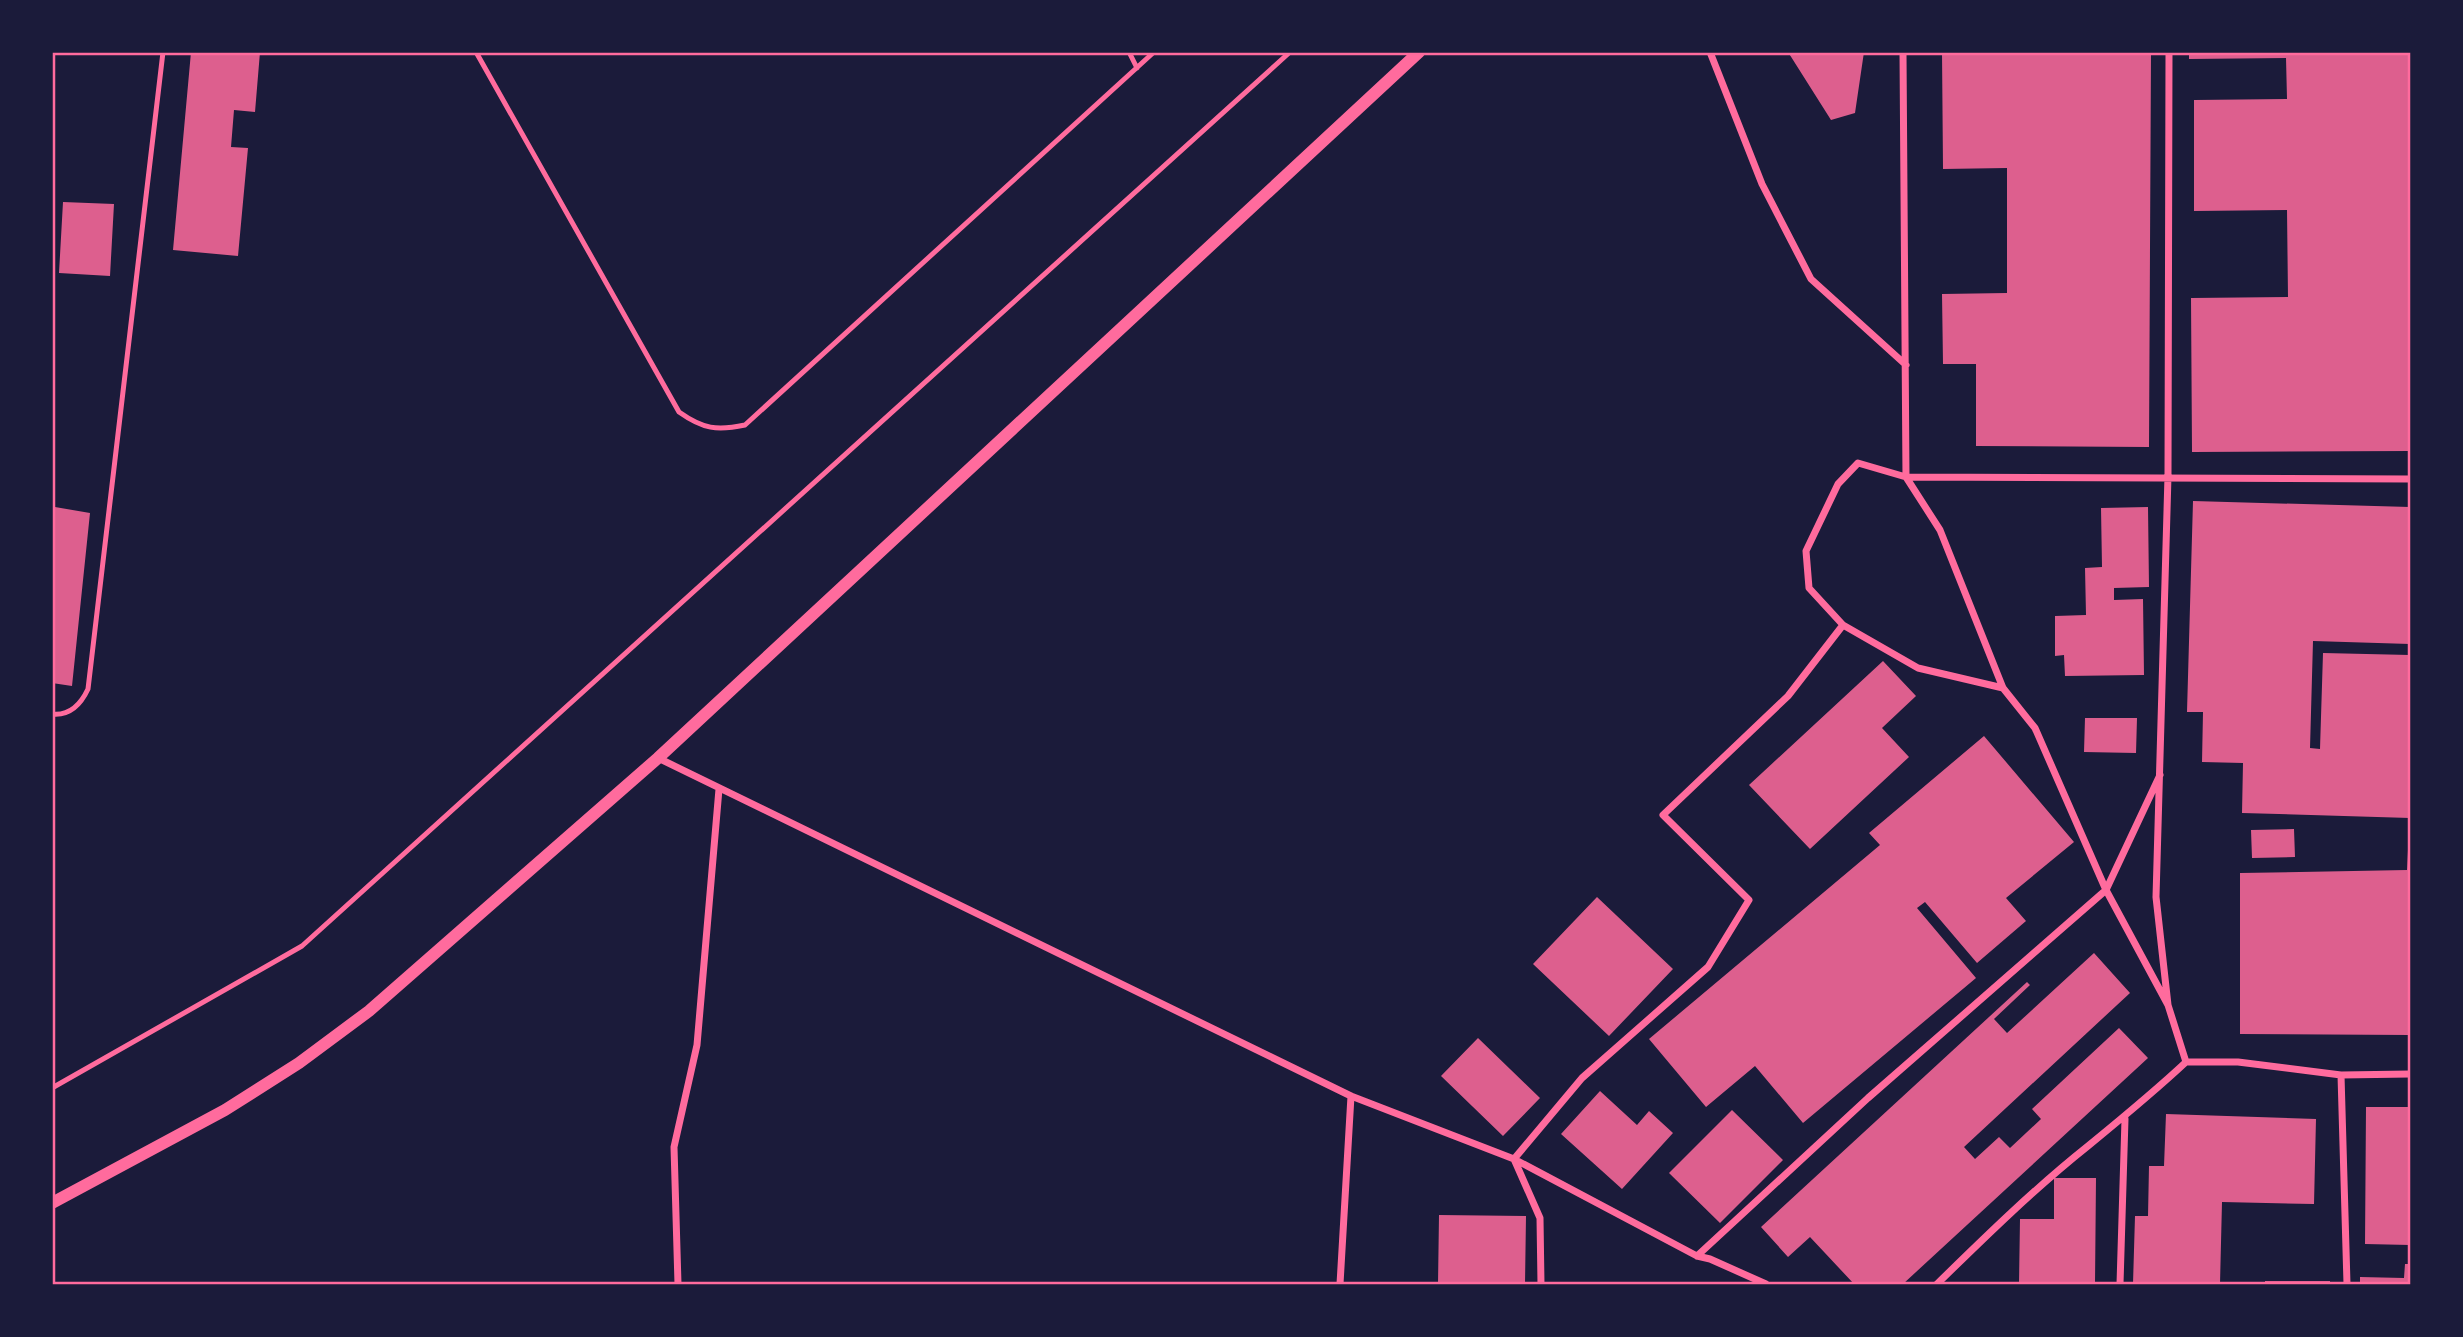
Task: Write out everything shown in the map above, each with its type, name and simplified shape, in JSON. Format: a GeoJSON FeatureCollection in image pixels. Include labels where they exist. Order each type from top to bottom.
{"type":"FeatureCollection","features":[{"type":"Feature","properties":{"kind":"street"},"geometry":{"type":"LineString","coordinates":[[52,1203],[225,1111],[299,1063],[388,995],[658,758],[1419,52]]}},
{"type":"Feature","properties":{"kind":"street"},"geometry":{"type":"LineString","coordinates":[[1710,52],[1762,184],[1811,279],[1906,365]]}},
{"type":"Feature","properties":{"kind":"street"},"geometry":{"type":"LineString","coordinates":[[1903,52],[1906,477],[1940,530],[2003,688],[2035,728],[2106,890],[2168,1004]]}},
{"type":"Feature","properties":{"kind":"street"},"geometry":{"type":"LineString","coordinates":[[2169,52],[2168,476],[2162,771],[2156,897],[2168,1004],[2186,1062]]}},
{"type":"Feature","properties":{"kind":"street"},"geometry":{"type":"LineString","coordinates":[[2003,688],[1918,668],[1843,625],[1809,588],[1806,551],[1838,484],[1858,463],[1906,477],[2410,479]]}},
{"type":"Feature","properties":{"kind":"street"},"geometry":{"type":"LineString","coordinates":[[1514,1159],[1582,1078],[1708,967],[1749,900],[1663,815],[1788,696],[1843,625]]}},
{"type":"Feature","properties":{"kind":"street"},"geometry":{"type":"LineString","coordinates":[[658,758],[1351,1096],[1514,1159],[1697,1256],[1710,1259],[1766,1284]]}},
{"type":"Feature","properties":{"kind":"street"},"geometry":{"type":"LineString","coordinates":[[1697,1256],[1868,1098],[2106,890],[2162,771]]}},
{"type":"Feature","properties":{"kind":"street"},"geometry":{"type":"LineString","coordinates":[[678,1284],[674,1147],[697,1045],[719,789]]}},
{"type":"Feature","properties":{"kind":"street"},"geometry":{"type":"LineString","coordinates":[[1937,1284],[2003,1220],[2088,1146],[2125,1119],[2186,1062],[2238,1062],[2341,1075],[2410,1074]]}},
{"type":"Feature","properties":{"kind":"street"},"geometry":{"type":"LineString","coordinates":[[2341,1075],[2347,1284]]}},
{"type":"Feature","properties":{"kind":"street"},"geometry":{"type":"LineString","coordinates":[[1340,1284],[1351,1096]]}},
{"type":"Feature","properties":{"kind":"street"},"geometry":{"type":"LineString","coordinates":[[2120,1284],[2125,1119]]}},
{"type":"Feature","properties":{"kind":"street"},"geometry":{"type":"LineString","coordinates":[[1514,1159],[1540,1218],[1541,1284]]}},
{"type":"Feature","properties":{"kind":"lane"},"geometry":{"type":"LineString","coordinates":[[52,714],[72,710],[88,689],[163,52]]}},
{"type":"Feature","properties":{"kind":"lane"},"geometry":{"type":"LineString","coordinates":[[477,52],[679,412],[699,426],[720,430],[745,425],[1154,52]]}},
{"type":"Feature","properties":{"kind":"lane"},"geometry":{"type":"LineString","coordinates":[[1129,52],[1137,68]]}},
{"type":"Feature","properties":{"kind":"lane"},"geometry":{"type":"LineString","coordinates":[[52,1088],[302,946],[1290,52]]}},
{"type":"Feature","properties":{"kind":"building"},"geometry":{"type":"Polygon","coordinates":[[[191,52],[260,52],[255,112],[234,110],[231,147],[248,148],[238,256],[173,250],[191,52]]]}},
{"type":"Feature","properties":{"kind":"building"},"geometry":{"type":"Polygon","coordinates":[[[1788,52],[1864,52],[1855,113],[1831,120],[1788,52]]]}},
{"type":"Feature","properties":{"kind":"building"},"geometry":{"type":"Polygon","coordinates":[[[1942,52],[2151,52],[2149,447],[1976,446],[1976,364],[1943,364],[1942,294],[2007,293],[2007,168],[1943,169],[1942,52]]]}},
{"type":"Feature","properties":{"kind":"building"},"geometry":{"type":"Polygon","coordinates":[[[2189,52],[2410,52],[2410,451],[2192,452],[2191,298],[2288,297],[2287,210],[2194,211],[2194,100],[2287,99],[2286,58],[2189,59],[2189,52]]]}},
{"type":"Feature","properties":{"kind":"building"},"geometry":{"type":"Polygon","coordinates":[[[63,202],[114,204],[110,276],[59,273],[63,202]]]}},
{"type":"Feature","properties":{"kind":"building"},"geometry":{"type":"Polygon","coordinates":[[[2193,501],[2410,507],[2410,644],[2313,641],[2310,748],[2320,749],[2323,653],[2410,655],[2410,818],[2242,813],[2243,763],[2202,762],[2203,712],[2187,712],[2193,501]]]}},
{"type":"Feature","properties":{"kind":"building"},"geometry":{"type":"Polygon","coordinates":[[[55,507],[90,513],[72,686],[52,683],[55,507]]]}},
{"type":"Feature","properties":{"kind":"building"},"geometry":{"type":"Polygon","coordinates":[[[2148,507],[2149,587],[2114,588],[2114,600],[2143,599],[2144,675],[2065,676],[2064,655],[2055,656],[2055,616],[2086,615],[2085,568],[2102,567],[2101,508],[2148,507]]]}},
{"type":"Feature","properties":{"kind":"building"},"geometry":{"type":"Polygon","coordinates":[[[1883,661],[1916,696],[1882,728],[1909,757],[1810,849],[1749,785],[1883,661]]]}},
{"type":"Feature","properties":{"kind":"building"},"geometry":{"type":"Polygon","coordinates":[[[2085,718],[2137,718],[2136,753],[2084,752],[2085,718]]]}},
{"type":"Feature","properties":{"kind":"building"},"geometry":{"type":"Polygon","coordinates":[[[1984,736],[2074,842],[2006,898],[2026,921],[1977,963],[1925,902],[1917,908],[1976,978],[1803,1123],[1755,1066],[1706,1107],[1649,1039],[1880,845],[1869,833],[1984,736]]]}},
{"type":"Feature","properties":{"kind":"building"},"geometry":{"type":"Polygon","coordinates":[[[2294,829],[2295,857],[2252,858],[2251,830],[2294,829]]]}},
{"type":"Feature","properties":{"kind":"building"},"geometry":{"type":"Polygon","coordinates":[[[2408,850],[2410,1035],[2240,1034],[2240,873],[2407,870],[2408,850]]]}},
{"type":"Feature","properties":{"kind":"building"},"geometry":{"type":"Polygon","coordinates":[[[1597,897],[1673,969],[1609,1036],[1533,964],[1597,897]]]}},
{"type":"Feature","properties":{"kind":"building"},"geometry":{"type":"Polygon","coordinates":[[[2094,953],[2130,993],[1964,1147],[1975,1159],[1999,1137],[2010,1148],[2041,1119],[2032,1109],[2119,1028],[2148,1058],[1903,1284],[1854,1284],[1810,1237],[1788,1257],[1761,1227],[2027,982],[2030,985],[1994,1019],[2007,1033],[2094,953]]]}},
{"type":"Feature","properties":{"kind":"building"},"geometry":{"type":"Polygon","coordinates":[[[1478,1038],[1540,1098],[1503,1136],[1441,1076],[1478,1038]]]}},
{"type":"Feature","properties":{"kind":"building"},"geometry":{"type":"Polygon","coordinates":[[[1600,1091],[1637,1125],[1649,1111],[1673,1133],[1622,1189],[1561,1134],[1600,1091]]]}},
{"type":"Feature","properties":{"kind":"building"},"geometry":{"type":"Polygon","coordinates":[[[2366,1107],[2410,1107],[2410,1245],[2365,1244],[2366,1107]]]}},
{"type":"Feature","properties":{"kind":"building"},"geometry":{"type":"Polygon","coordinates":[[[1732,1110],[1783,1160],[1720,1223],[1669,1173],[1732,1110]]]}},
{"type":"Feature","properties":{"kind":"building"},"geometry":{"type":"Polygon","coordinates":[[[2166,1114],[2316,1119],[2314,1204],[2222,1202],[2220,1284],[2133,1284],[2135,1216],[2148,1216],[2149,1166],[2164,1166],[2166,1114]]]}},
{"type":"Feature","properties":{"kind":"building"},"geometry":{"type":"Polygon","coordinates":[[[2054,1178],[2096,1178],[2095,1284],[2019,1284],[2020,1219],[2054,1219],[2054,1178]]]}},
{"type":"Feature","properties":{"kind":"building"},"geometry":{"type":"Polygon","coordinates":[[[1439,1215],[1526,1216],[1525,1284],[1438,1284],[1439,1215]]]}},
{"type":"Feature","properties":{"kind":"building"},"geometry":{"type":"Polygon","coordinates":[[[2405,1264],[2410,1264],[2410,1284],[2360,1284],[2360,1277],[2404,1278],[2405,1264]]]}},
{"type":"Feature","properties":{"kind":"building"},"geometry":{"type":"Polygon","coordinates":[[[2265,1281],[2330,1281],[2330,1284],[2265,1284],[2265,1281]]]}}]}
